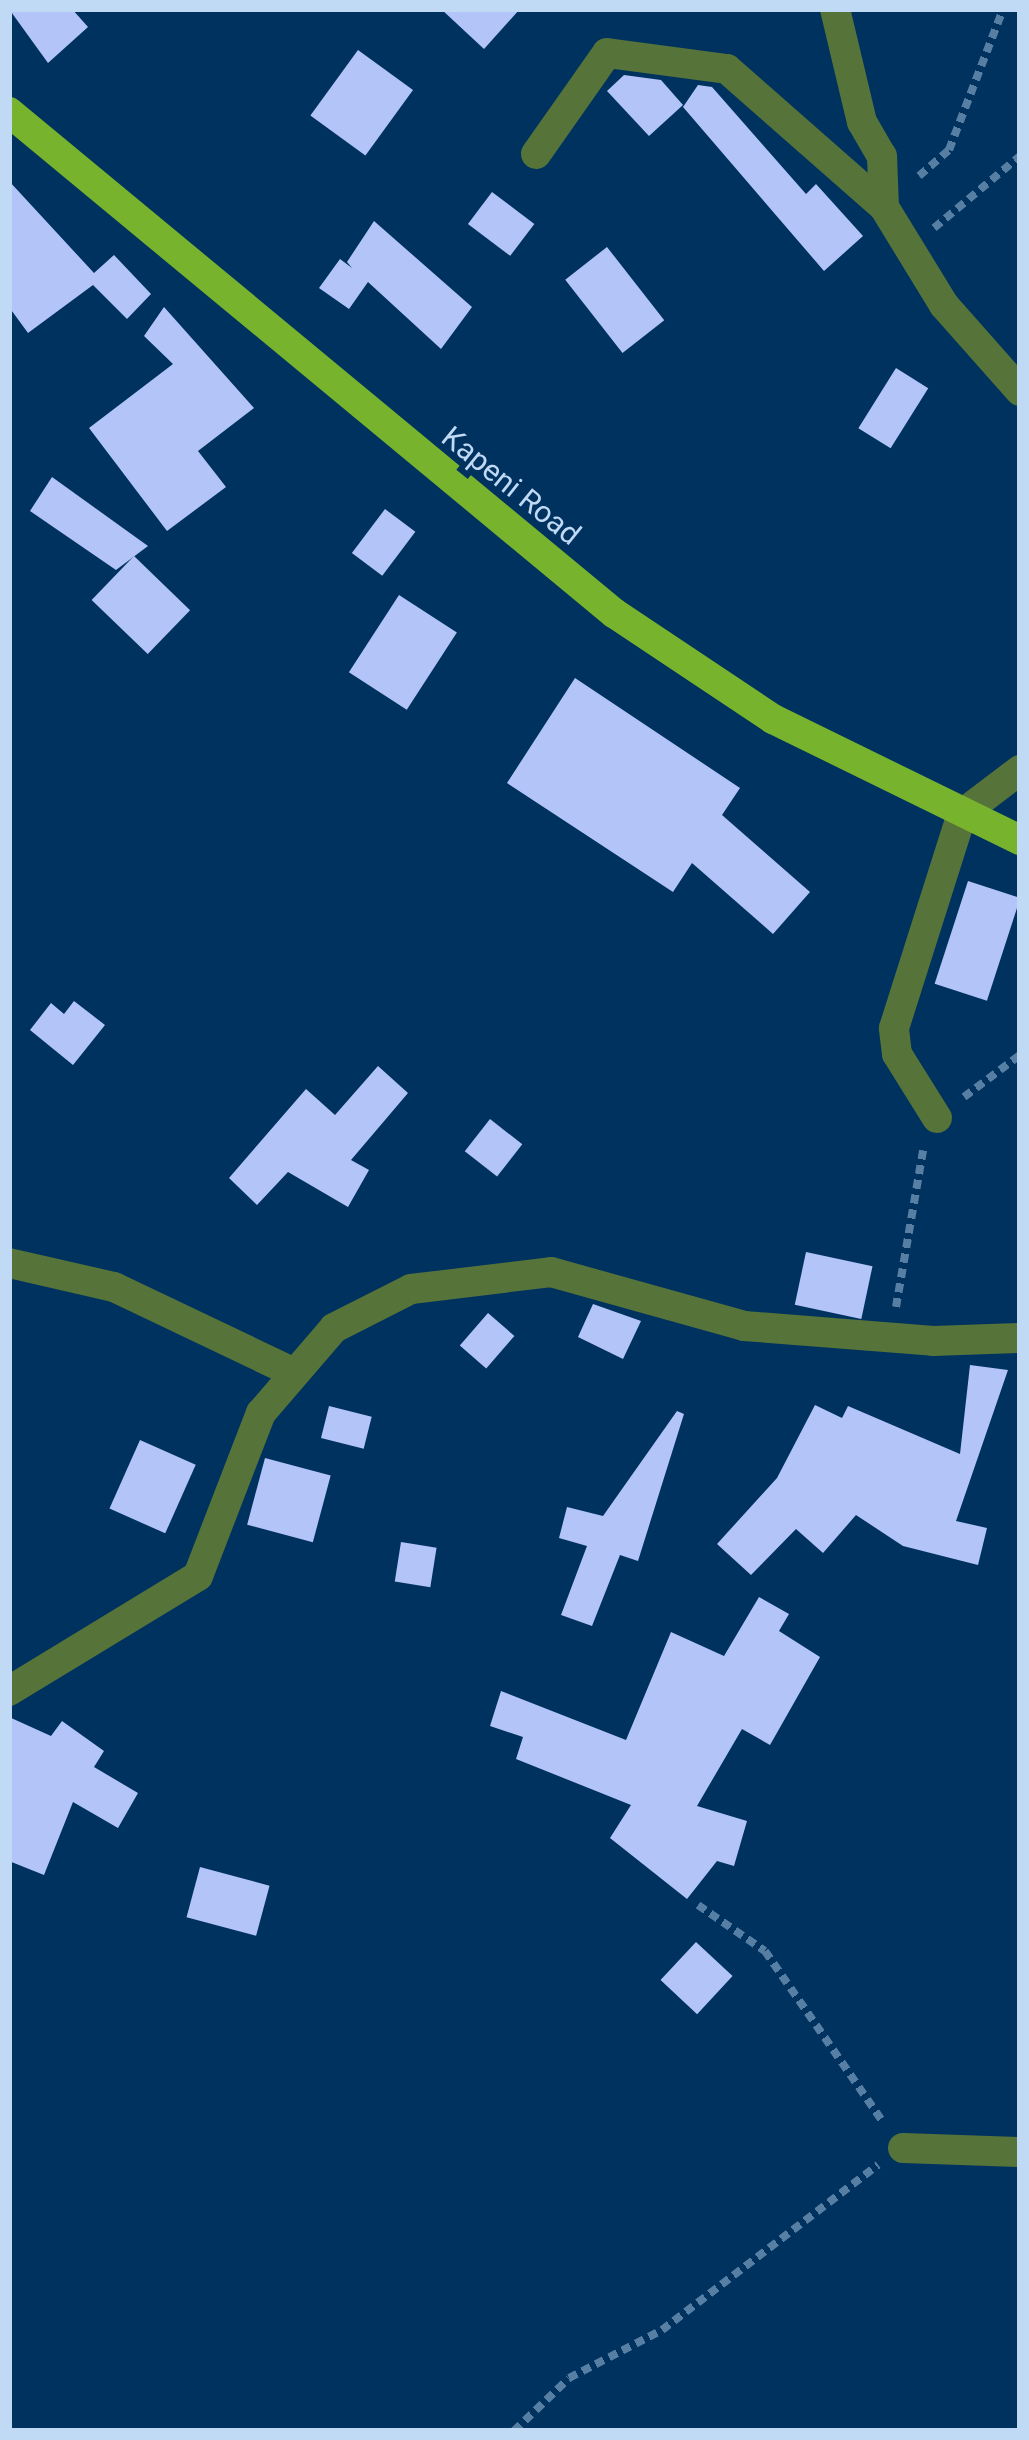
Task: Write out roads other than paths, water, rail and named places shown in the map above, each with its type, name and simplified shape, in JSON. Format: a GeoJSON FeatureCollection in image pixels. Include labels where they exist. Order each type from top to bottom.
{"type":"FeatureCollection","features":[{"type":"Feature","properties":{"kind":"main road","name":"Kapeni Road"},"geometry":{"type":"LineString","coordinates":[[9,112],[614,613],[773,719],[1020,840]]}},
{"type":"Feature","properties":{"kind":"street"},"geometry":{"type":"LineString","coordinates":[[835,9],[862,122],[882,156],[884,207]]}},
{"type":"Feature","properties":{"kind":"street"},"geometry":{"type":"LineString","coordinates":[[536,154],[608,52],[727,69],[884,207],[910,254],[1020,391]]}},
{"type":"Feature","properties":{"kind":"street"},"geometry":{"type":"LineString","coordinates":[[937,1118],[896,1054],[894,1028],[962,814],[1020,770]]}},
{"type":"Feature","properties":{"kind":"street"},"geometry":{"type":"LineString","coordinates":[[9,1263],[114,1287],[292,1372]]}},
{"type":"Feature","properties":{"kind":"street"},"geometry":{"type":"LineString","coordinates":[[9,1690],[198,1576],[261,1413],[292,1372],[367,1305],[411,1289],[550,1272],[696,1317],[892,1339],[1020,1337]]}},
{"type":"Feature","properties":{"kind":"street"},"geometry":{"type":"LineString","coordinates":[[903,2148],[1020,2152]]}}]}
